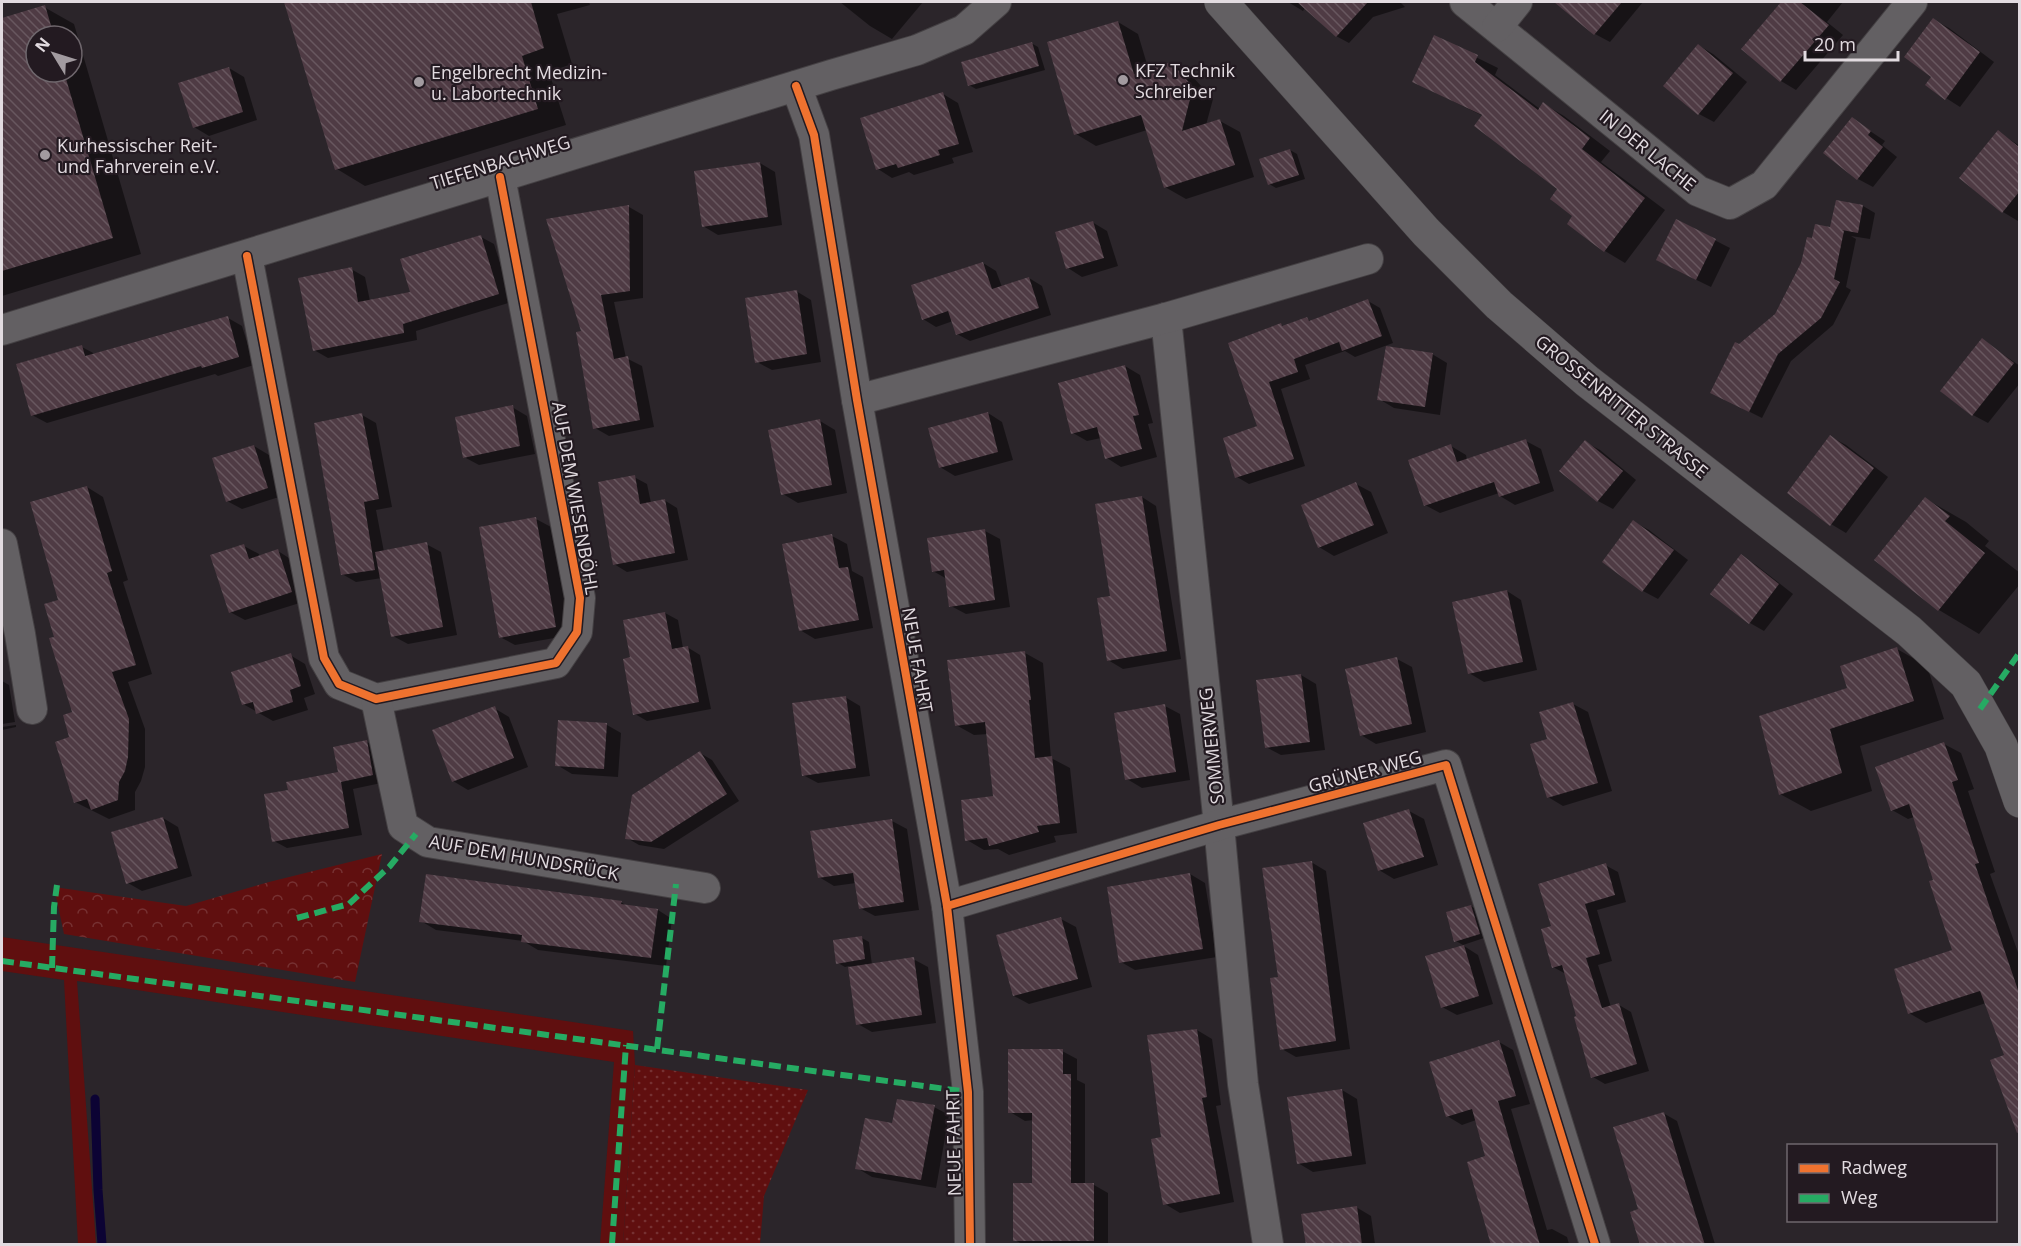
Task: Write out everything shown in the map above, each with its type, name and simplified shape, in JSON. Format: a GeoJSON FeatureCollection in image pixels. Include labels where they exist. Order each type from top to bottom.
{"type":"FeatureCollection","features":[{"type":"Feature","properties":{"kind":"main road","name":"GROSSENRITTER STRASSE"},"geometry":{"type":"LineString","coordinates":[[1221,2],[1426,232],[1499,305],[1587,381],[1909,631],[1966,684],[2010,745],[2019,801]]}},
{"type":"Feature","properties":{"kind":"street","name":"TIEFENBACHWEG"},"geometry":{"type":"LineString","coordinates":[[2,330],[917,50],[964,30],[996,2]]}},
{"type":"Feature","properties":{"kind":"street","name":"IN DER LACHE"},"geometry":{"type":"LineString","coordinates":[[1464,2],[1698,191],[1730,204],[1764,185],[1912,2]]}},
{"type":"Feature","properties":{"kind":"street"},"geometry":{"type":"LineString","coordinates":[[1497,27],[1517,2]]}},
{"type":"Feature","properties":{"kind":"street","name":"NEUE FAHRT"},"geometry":{"type":"LineString","coordinates":[[796,86],[814,135],[857,400],[947,906],[968,1092],[970,1245]]}},
{"type":"Feature","properties":{"kind":"street","name":"AUF DEM WIESENBÖHL"},"geometry":{"type":"LineString","coordinates":[[376,699],[556,663],[577,632],[580,598],[500,177]]}},
{"type":"Feature","properties":{"kind":"street"},"geometry":{"type":"LineString","coordinates":[[247,256],[324,658],[339,684],[376,699]]}},
{"type":"Feature","properties":{"kind":"street"},"geometry":{"type":"LineString","coordinates":[[857,400],[1166,318],[1368,259]]}},
{"type":"Feature","properties":{"kind":"street","name":"SOMMERWEG"},"geometry":{"type":"LineString","coordinates":[[1166,318],[1219,825],[1243,1084],[1268,1245]]}},
{"type":"Feature","properties":{"kind":"street"},"geometry":{"type":"LineString","coordinates":[[2,544],[11,638],[32,709]]}},
{"type":"Feature","properties":{"kind":"street","name":"AUF DEM HUNDSRÜCK"},"geometry":{"type":"LineString","coordinates":[[376,699],[403,826],[428,842],[705,888]]}},
{"type":"Feature","properties":{"kind":"street","name":"GRÜNER WEG"},"geometry":{"type":"LineString","coordinates":[[947,906],[1219,825],[1446,765],[1595,1245]]}},
{"type":"Feature","properties":{"kind":"green space"},"geometry":{"type":"Polygon","coordinates":[[[382,854],[355,982],[64,934],[54,887],[186,906],[269,882],[382,854]]]}},
{"type":"Feature","properties":{"kind":"green space"},"geometry":{"type":"Polygon","coordinates":[[[2,937],[633,1031],[635,1065],[623,1244],[600,1244],[614,1062],[77,981],[96,1244],[78,1244],[64,980],[2,971],[2,937]]]}},
{"type":"Feature","properties":{"kind":"green space"},"geometry":{"type":"Polygon","coordinates":[[[635,1065],[808,1090],[764,1196],[760,1244],[623,1244],[635,1065]]]}},
{"type":"Feature","properties":{"kind":"building","name":"Engelbrecht Medizin- u. Labortechnik"},"geometry":{"type":"Polygon","coordinates":[[[284,2],[531,2],[544,48],[522,56],[538,109],[335,170],[284,2]]]}},
{"type":"Feature","properties":{"kind":"building"},"geometry":{"type":"Polygon","coordinates":[[[1297,2],[1368,2],[1336,37],[1297,2]]]}},
{"type":"Feature","properties":{"kind":"building"},"geometry":{"type":"Polygon","coordinates":[[[1554,2],[1622,2],[1594,35],[1554,2]]]}},
{"type":"Feature","properties":{"kind":"building"},"geometry":{"type":"Polygon","coordinates":[[[1781,2],[1800,2],[1829,25],[1780,82],[1741,49],[1781,2]]]}},
{"type":"Feature","properties":{"kind":"building","name":"Kurhessischer Reit- und Fahrverein e.V."},"geometry":{"type":"Polygon","coordinates":[[[45,5],[51,24],[24,24],[24,84],[68,84],[113,238],[2,271],[2,18],[45,5]]]}},
{"type":"Feature","properties":{"kind":"building"},"geometry":{"type":"Polygon","coordinates":[[[1933,18],[1980,52],[1945,100],[1925,85],[1931,77],[1904,57],[1933,18]]]}},
{"type":"Feature","properties":{"kind":"building","name":"KFZ Technik Schreiber"},"geometry":{"type":"Polygon","coordinates":[[[1118,21],[1134,74],[1171,62],[1193,87],[1182,131],[1220,119],[1235,165],[1164,188],[1141,115],[1074,135],[1047,42],[1118,21]]]}},
{"type":"Feature","properties":{"kind":"building"},"geometry":{"type":"Polygon","coordinates":[[[1434,35],[1478,55],[1475,62],[1538,110],[1543,102],[1590,138],[1582,149],[1645,198],[1604,252],[1567,224],[1572,216],[1550,199],[1557,189],[1474,126],[1482,115],[1412,82],[1434,35]]]}},
{"type":"Feature","properties":{"kind":"building"},"geometry":{"type":"Polygon","coordinates":[[[1032,42],[1039,66],[968,86],[961,62],[1032,42]]]}},
{"type":"Feature","properties":{"kind":"building"},"geometry":{"type":"Polygon","coordinates":[[[1698,44],[1733,73],[1698,115],[1663,86],[1698,44]]]}},
{"type":"Feature","properties":{"kind":"building"},"geometry":{"type":"Polygon","coordinates":[[[229,67],[243,112],[193,128],[178,83],[229,67]]]}},
{"type":"Feature","properties":{"kind":"building"},"geometry":{"type":"Polygon","coordinates":[[[943,92],[959,144],[938,150],[940,155],[898,168],[896,164],[876,170],[860,118],[943,92]]]}},
{"type":"Feature","properties":{"kind":"building"},"geometry":{"type":"Polygon","coordinates":[[[1852,117],[1871,131],[1868,135],[1883,147],[1857,180],[1823,153],[1852,117]]]}},
{"type":"Feature","properties":{"kind":"building"},"geometry":{"type":"Polygon","coordinates":[[[1998,130],[2019,147],[2019,192],[2002,213],[1959,178],[1998,130]]]}},
{"type":"Feature","properties":{"kind":"building"},"geometry":{"type":"Polygon","coordinates":[[[1290,149],[1299,175],[1268,185],[1259,159],[1290,149]]]}},
{"type":"Feature","properties":{"kind":"building"},"geometry":{"type":"Polygon","coordinates":[[[760,162],[768,217],[702,227],[694,171],[760,162]]]}},
{"type":"Feature","properties":{"kind":"building"},"geometry":{"type":"Polygon","coordinates":[[[1836,200],[1863,205],[1858,233],[1842,230],[1844,231],[1834,279],[1840,282],[1821,318],[1778,354],[1749,412],[1710,393],[1735,342],[1739,344],[1775,314],[1801,263],[1807,237],[1812,238],[1815,224],[1830,227],[1836,200]]]}},
{"type":"Feature","properties":{"kind":"building"},"geometry":{"type":"Polygon","coordinates":[[[629,205],[630,291],[601,295],[614,359],[628,356],[640,420],[593,429],[576,332],[581,331],[546,219],[629,205]]]}},
{"type":"Feature","properties":{"kind":"building"},"geometry":{"type":"Polygon","coordinates":[[[1676,219],[1716,239],[1696,280],[1656,260],[1676,219]]]}},
{"type":"Feature","properties":{"kind":"building"},"geometry":{"type":"Polygon","coordinates":[[[1093,221],[1104,258],[1066,269],[1055,232],[1093,221]]]}},
{"type":"Feature","properties":{"kind":"building"},"geometry":{"type":"Polygon","coordinates":[[[481,235],[499,294],[403,324],[404,333],[313,351],[298,278],[352,267],[358,302],[410,292],[400,259],[481,235]]]}},
{"type":"Feature","properties":{"kind":"building"},"geometry":{"type":"Polygon","coordinates":[[[983,262],[992,289],[1029,277],[1039,308],[956,335],[948,311],[922,320],[911,285],[983,262]]]}},
{"type":"Feature","properties":{"kind":"building"},"geometry":{"type":"Polygon","coordinates":[[[797,290],[807,354],[755,363],[745,298],[797,290]]]}},
{"type":"Feature","properties":{"kind":"building"},"geometry":{"type":"Polygon","coordinates":[[[1368,299],[1382,336],[1342,351],[1339,342],[1294,359],[1298,372],[1269,382],[1294,459],[1235,478],[1223,438],[1257,426],[1228,343],[1281,323],[1282,326],[1307,317],[1309,321],[1368,299]]]}},
{"type":"Feature","properties":{"kind":"building"},"geometry":{"type":"Polygon","coordinates":[[[228,316],[239,357],[31,416],[16,364],[82,345],[85,356],[228,316]]]}},
{"type":"Feature","properties":{"kind":"building"},"geometry":{"type":"Polygon","coordinates":[[[1982,338],[2014,363],[1972,416],[1940,391],[1982,338]]]}},
{"type":"Feature","properties":{"kind":"building"},"geometry":{"type":"Polygon","coordinates":[[[1386,346],[1433,353],[1425,407],[1377,400],[1386,346]]]}},
{"type":"Feature","properties":{"kind":"building"},"geometry":{"type":"Polygon","coordinates":[[[1125,365],[1139,415],[1133,416],[1142,449],[1105,459],[1097,427],[1071,434],[1058,383],[1125,365]]]}},
{"type":"Feature","properties":{"kind":"building"},"geometry":{"type":"Polygon","coordinates":[[[513,405],[520,446],[463,458],[455,417],[513,405]]]}},
{"type":"Feature","properties":{"kind":"building"},"geometry":{"type":"Polygon","coordinates":[[[988,412],[998,452],[939,468],[928,428],[988,412]]]}},
{"type":"Feature","properties":{"kind":"building"},"geometry":{"type":"Polygon","coordinates":[[[362,413],[379,499],[364,502],[375,570],[341,575],[314,423],[362,413]]]}},
{"type":"Feature","properties":{"kind":"building"},"geometry":{"type":"Polygon","coordinates":[[[820,419],[832,485],[781,495],[768,430],[820,419]]]}},
{"type":"Feature","properties":{"kind":"building"},"geometry":{"type":"Polygon","coordinates":[[[1830,435],[1874,468],[1830,526],[1787,493],[1830,435]]]}},
{"type":"Feature","properties":{"kind":"building"},"geometry":{"type":"Polygon","coordinates":[[[1526,439],[1540,483],[1499,497],[1494,482],[1424,506],[1408,460],[1451,444],[1457,462],[1526,439]]]}},
{"type":"Feature","properties":{"kind":"building"},"geometry":{"type":"Polygon","coordinates":[[[1585,440],[1623,471],[1597,502],[1559,471],[1585,440]]]}},
{"type":"Feature","properties":{"kind":"building"},"geometry":{"type":"Polygon","coordinates":[[[254,445],[268,488],[226,502],[212,458],[254,445]]]}},
{"type":"Feature","properties":{"kind":"building"},"geometry":{"type":"Polygon","coordinates":[[[635,475],[640,504],[665,499],[675,553],[613,565],[598,482],[635,475]]]}},
{"type":"Feature","properties":{"kind":"building"},"geometry":{"type":"Polygon","coordinates":[[[1356,482],[1374,525],[1318,548],[1301,505],[1356,482]]]}},
{"type":"Feature","properties":{"kind":"building"},"geometry":{"type":"Polygon","coordinates":[[[87,486],[112,571],[107,573],[136,665],[112,672],[129,719],[128,757],[125,771],[119,782],[118,800],[91,810],[87,799],[74,803],[55,742],[69,737],[63,715],[72,712],[49,638],[54,637],[44,604],[58,600],[30,502],[87,486]]]}},
{"type":"Feature","properties":{"kind":"building"},"geometry":{"type":"Polygon","coordinates":[[[1142,496],[1167,651],[1107,661],[1097,598],[1110,596],[1095,504],[1142,496]]]}},
{"type":"Feature","properties":{"kind":"building"},"geometry":{"type":"Polygon","coordinates":[[[1925,497],[1950,516],[1945,521],[1985,553],[1938,611],[1874,560],[1925,497]]]}},
{"type":"Feature","properties":{"kind":"building"},"geometry":{"type":"Polygon","coordinates":[[[536,517],[556,627],[499,638],[479,527],[536,517]]]}},
{"type":"Feature","properties":{"kind":"building"},"geometry":{"type":"Polygon","coordinates":[[[1633,520],[1674,550],[1642,592],[1602,562],[1633,520]]]}},
{"type":"Feature","properties":{"kind":"building"},"geometry":{"type":"Polygon","coordinates":[[[985,529],[995,600],[949,607],[944,570],[932,572],[927,538],[985,529]]]}},
{"type":"Feature","properties":{"kind":"building"},"geometry":{"type":"Polygon","coordinates":[[[832,534],[839,568],[848,567],[859,620],[799,631],[782,544],[832,534]]]}},
{"type":"Feature","properties":{"kind":"building"},"geometry":{"type":"Polygon","coordinates":[[[427,542],[443,627],[391,637],[375,552],[427,542]]]}},
{"type":"Feature","properties":{"kind":"building"},"geometry":{"type":"Polygon","coordinates":[[[244,544],[249,559],[278,549],[292,592],[229,613],[210,555],[244,544]]]}},
{"type":"Feature","properties":{"kind":"building"},"geometry":{"type":"Polygon","coordinates":[[[1741,554],[1779,584],[1749,624],[1710,594],[1741,554]]]}},
{"type":"Feature","properties":{"kind":"building"},"geometry":{"type":"Polygon","coordinates":[[[1507,590],[1523,662],[1468,674],[1452,602],[1507,590]]]}},
{"type":"Feature","properties":{"kind":"building"},"geometry":{"type":"Polygon","coordinates":[[[665,612],[672,649],[688,646],[699,702],[633,715],[623,659],[630,657],[623,620],[665,612]]]}},
{"type":"Feature","properties":{"kind":"building"},"geometry":{"type":"Polygon","coordinates":[[[1897,647],[1914,701],[1830,729],[1842,773],[1779,795],[1759,716],[1847,688],[1840,666],[1897,647]]]}},
{"type":"Feature","properties":{"kind":"building"},"geometry":{"type":"Polygon","coordinates":[[[1025,651],[1035,758],[1052,756],[1060,823],[1037,826],[1039,832],[989,846],[987,838],[965,841],[961,800],[993,796],[985,722],[955,726],[947,660],[1025,651]]]}},
{"type":"Feature","properties":{"kind":"building"},"geometry":{"type":"Polygon","coordinates":[[[291,653],[301,686],[290,690],[293,702],[256,714],[253,702],[242,705],[231,672],[291,653]]]}},
{"type":"Feature","properties":{"kind":"building"},"geometry":{"type":"Polygon","coordinates":[[[1397,657],[1412,724],[1360,736],[1345,669],[1397,657]]]}},
{"type":"Feature","properties":{"kind":"building"},"geometry":{"type":"Polygon","coordinates":[[[1301,674],[1310,742],[1265,748],[1256,680],[1301,674]]]}},
{"type":"Feature","properties":{"kind":"building"},"geometry":{"type":"Polygon","coordinates":[[[846,696],[856,768],[802,776],[792,703],[846,696]]]}},
{"type":"Feature","properties":{"kind":"building"},"geometry":{"type":"Polygon","coordinates":[[[1573,702],[1598,783],[1547,798],[1530,744],[1547,739],[1539,712],[1573,702]]]}},
{"type":"Feature","properties":{"kind":"building"},"geometry":{"type":"Polygon","coordinates":[[[1165,704],[1176,772],[1125,780],[1114,713],[1165,704]]]}},
{"type":"Feature","properties":{"kind":"building"},"geometry":{"type":"Polygon","coordinates":[[[495,706],[514,758],[452,782],[432,730],[495,706]]]}},
{"type":"Feature","properties":{"kind":"building"},"geometry":{"type":"Polygon","coordinates":[[[558,720],[607,723],[604,769],[555,766],[558,720]]]}},
{"type":"Feature","properties":{"kind":"building"},"geometry":{"type":"Polygon","coordinates":[[[367,740],[373,775],[341,782],[349,828],[272,842],[264,794],[288,790],[286,782],[338,772],[333,747],[367,740]]]}},
{"type":"Feature","properties":{"kind":"building"},"geometry":{"type":"Polygon","coordinates":[[[1944,742],[1958,780],[1952,782],[1979,863],[1975,864],[2019,993],[2019,1132],[2017,1133],[1990,1060],[2004,1055],[1980,991],[1908,1014],[1894,969],[1952,950],[1929,881],[1933,880],[1909,804],[1891,811],[1875,767],[1944,742]]]}},
{"type":"Feature","properties":{"kind":"building"},"geometry":{"type":"Polygon","coordinates":[[[700,751],[727,794],[651,842],[625,839],[632,795],[700,751]]]}},
{"type":"Feature","properties":{"kind":"building"},"geometry":{"type":"Polygon","coordinates":[[[1409,809],[1424,857],[1378,871],[1363,823],[1409,809]]]}},
{"type":"Feature","properties":{"kind":"building"},"geometry":{"type":"Polygon","coordinates":[[[163,817],[178,868],[126,884],[111,832],[163,817]]]}},
{"type":"Feature","properties":{"kind":"building"},"geometry":{"type":"Polygon","coordinates":[[[892,819],[904,902],[859,909],[853,873],[818,878],[810,831],[892,819]]]}},
{"type":"Feature","properties":{"kind":"building"},"geometry":{"type":"Polygon","coordinates":[[[1312,861],[1336,1041],[1280,1050],[1270,978],[1278,977],[1262,868],[1312,861]]]}},
{"type":"Feature","properties":{"kind":"building"},"geometry":{"type":"Polygon","coordinates":[[[1606,863],[1615,895],[1585,904],[1600,954],[1586,958],[1602,1008],[1619,1003],[1637,1064],[1591,1078],[1562,965],[1552,968],[1541,929],[1551,926],[1538,884],[1606,863]]]}},
{"type":"Feature","properties":{"kind":"building"},"geometry":{"type":"Polygon","coordinates":[[[1190,873],[1203,949],[1119,963],[1107,887],[1190,873]]]}},
{"type":"Feature","properties":{"kind":"building"},"geometry":{"type":"Polygon","coordinates":[[[426,874],[622,901],[621,904],[658,909],[651,958],[521,942],[522,935],[419,922],[426,874]]]}},
{"type":"Feature","properties":{"kind":"building"},"geometry":{"type":"Polygon","coordinates":[[[1471,905],[1480,934],[1454,942],[1446,912],[1471,905]]]}},
{"type":"Feature","properties":{"kind":"building"},"geometry":{"type":"Polygon","coordinates":[[[1061,917],[1078,979],[1013,996],[996,935],[1061,917]]]}},
{"type":"Feature","properties":{"kind":"building"},"geometry":{"type":"Polygon","coordinates":[[[862,936],[865,959],[836,964],[833,940],[862,936]]]}},
{"type":"Feature","properties":{"kind":"building"},"geometry":{"type":"Polygon","coordinates":[[[1464,945],[1479,996],[1441,1008],[1425,956],[1464,945]]]}},
{"type":"Feature","properties":{"kind":"building"},"geometry":{"type":"Polygon","coordinates":[[[914,957],[922,1015],[856,1025],[848,967],[914,957]]]}},
{"type":"Feature","properties":{"kind":"building"},"geometry":{"type":"Polygon","coordinates":[[[1197,1029],[1207,1097],[1202,1098],[1220,1194],[1163,1205],[1151,1139],[1161,1137],[1147,1035],[1197,1029]]]}},
{"type":"Feature","properties":{"kind":"building"},"geometry":{"type":"Polygon","coordinates":[[[1499,1040],[1516,1096],[1498,1101],[1540,1245],[1491,1245],[1467,1162],[1485,1156],[1472,1109],[1446,1117],[1429,1062],[1499,1040]]]}},
{"type":"Feature","properties":{"kind":"building"},"geometry":{"type":"Polygon","coordinates":[[[1008,1049],[1063,1049],[1063,1074],[1071,1074],[1071,1183],[1094,1183],[1094,1241],[1013,1241],[1013,1183],[1032,1183],[1032,1113],[1008,1113],[1008,1049]]]}},
{"type":"Feature","properties":{"kind":"building"},"geometry":{"type":"Polygon","coordinates":[[[1342,1089],[1352,1156],[1297,1164],[1287,1097],[1342,1089]]]}},
{"type":"Feature","properties":{"kind":"building"},"geometry":{"type":"Polygon","coordinates":[[[897,1099],[935,1105],[921,1180],[855,1169],[865,1118],[892,1123],[897,1099]]]}},
{"type":"Feature","properties":{"kind":"building"},"geometry":{"type":"Polygon","coordinates":[[[1664,1112],[1705,1245],[1640,1245],[1630,1212],[1638,1209],[1613,1127],[1664,1112]]]}},
{"type":"Feature","properties":{"kind":"building"},"geometry":{"type":"Polygon","coordinates":[[[1357,1206],[1362,1245],[1306,1245],[1301,1214],[1357,1206]]]}},
{"type":"Feature","properties":{"kind":"waterway"},"geometry":{"type":"LineString","coordinates":[[95,1099],[102,1244]]}},
{"type":"Feature","properties":{"kind":"marked path"},"geometry":{"type":"LineString","coordinates":[[1980,709],[2020,652]]}},
{"type":"Feature","properties":{"kind":"marked path"},"geometry":{"type":"LineString","coordinates":[[297,918],[349,904],[390,866],[416,834]]}},
{"type":"Feature","properties":{"kind":"marked path"},"geometry":{"type":"LineString","coordinates":[[657,1049],[676,884]]}},
{"type":"Feature","properties":{"kind":"marked path"},"geometry":{"type":"LineString","coordinates":[[52,968],[57,885]]}},
{"type":"Feature","properties":{"kind":"marked path"},"geometry":{"type":"LineString","coordinates":[[2,961],[968,1092]]}},
{"type":"Feature","properties":{"kind":"marked path"},"geometry":{"type":"LineString","coordinates":[[612,1244],[626,1045]]}},
{"type":"Feature","properties":{"kind":"cycle path"},"geometry":{"type":"LineString","coordinates":[[796,86],[814,135],[857,400],[947,906],[968,1092],[970,1244]]}},
{"type":"Feature","properties":{"kind":"cycle path"},"geometry":{"type":"LineString","coordinates":[[247,256],[324,658],[339,684],[376,699],[556,663],[577,632],[580,598],[500,177]]}},
{"type":"Feature","properties":{"kind":"cycle path"},"geometry":{"type":"LineString","coordinates":[[947,906],[1219,825],[1446,765],[1595,1244]]}},
{"type":"Feature","properties":{"kind":"place","name":"KFZ Technik Schreiber"},"geometry":{"type":"Point","coordinates":[1123,80]}},
{"type":"Feature","properties":{"kind":"place","name":"Engelbrecht Medizin- u. Labortechnik"},"geometry":{"type":"Point","coordinates":[419,82]}},
{"type":"Feature","properties":{"kind":"place","name":"Kurhessischer Reit- und Fahrverein e.V."},"geometry":{"type":"Point","coordinates":[45,155]}}]}
